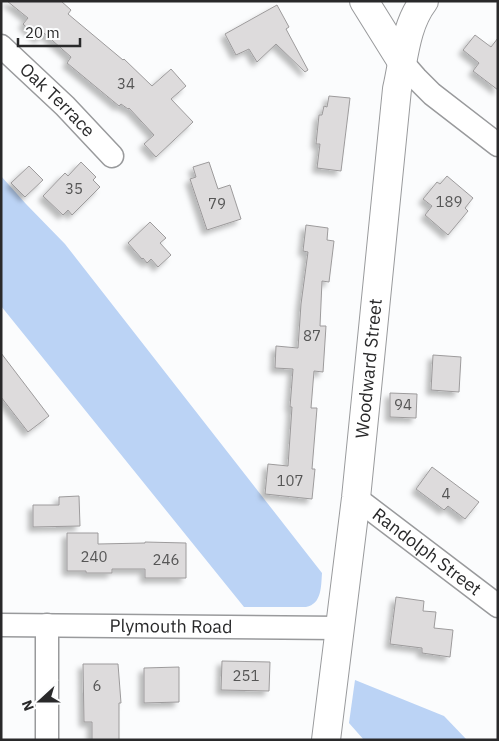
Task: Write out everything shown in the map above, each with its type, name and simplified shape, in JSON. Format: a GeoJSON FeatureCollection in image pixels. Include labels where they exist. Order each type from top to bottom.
{"type":"FeatureCollection","features":[{"type":"Feature","properties":{"kind":"street"},"geometry":{"type":"LineString","coordinates":[[364,1],[402,62],[432,94],[498,146]]}},
{"type":"Feature","properties":{"kind":"street","name":"Woodward Street"},"geometry":{"type":"LineString","coordinates":[[326,740],[356,498],[395,100],[410,28],[424,1]]}},
{"type":"Feature","properties":{"kind":"street","name":"Oak Terrace"},"geometry":{"type":"LineString","coordinates":[[1,46],[65,106],[112,156]]}},
{"type":"Feature","properties":{"kind":"street","name":"Randolph Street"},"geometry":{"type":"LineString","coordinates":[[356,498],[498,606]]}},
{"type":"Feature","properties":{"kind":"street","name":"Plymouth Road"},"geometry":{"type":"LineString","coordinates":[[1,625],[341,628]]}},
{"type":"Feature","properties":{"kind":"street"},"geometry":{"type":"LineString","coordinates":[[47,740],[48,625]]}},
{"type":"Feature","properties":{"kind":"shaded area"},"geometry":{"type":"Polygon","coordinates":[[[1,176],[65,244],[322,573],[320,594],[311,605],[306,607],[244,607],[1,306],[1,176]]]}},
{"type":"Feature","properties":{"kind":"shaded area"},"geometry":{"type":"Polygon","coordinates":[[[355,680],[444,716],[467,740],[364,740],[349,723],[355,680]]]}},
{"type":"Feature","properties":{"kind":"building"},"geometry":{"type":"Polygon","coordinates":[[[7,1],[61,1],[71,10],[68,14],[124,59],[152,86],[171,69],[186,86],[171,99],[193,122],[156,157],[144,144],[154,135],[129,108],[121,104],[119,106],[67,63],[71,57],[44,33],[39,39],[23,24],[28,18],[7,1]]]}},
{"type":"Feature","properties":{"kind":"building"},"geometry":{"type":"Polygon","coordinates":[[[277,5],[289,27],[286,29],[308,70],[305,72],[276,44],[257,62],[249,49],[236,55],[225,34],[277,5]]]}},
{"type":"Feature","properties":{"kind":"building"},"geometry":{"type":"Polygon","coordinates":[[[475,35],[491,47],[498,38],[498,90],[473,71],[479,63],[463,50],[475,35]]]}},
{"type":"Feature","properties":{"kind":"building"},"geometry":{"type":"Polygon","coordinates":[[[329,96],[350,98],[341,171],[317,168],[320,144],[316,144],[319,115],[322,115],[324,106],[327,107],[329,96]]]}},
{"type":"Feature","properties":{"kind":"building"},"geometry":{"type":"Polygon","coordinates":[[[81,162],[96,177],[93,180],[100,187],[72,215],[68,210],[63,215],[43,196],[65,173],[68,176],[81,162]]]}},
{"type":"Feature","properties":{"kind":"building"},"geometry":{"type":"Polygon","coordinates":[[[209,162],[218,189],[230,185],[241,219],[207,230],[190,179],[196,177],[193,167],[209,162]]]}},
{"type":"Feature","properties":{"kind":"building"},"geometry":{"type":"Polygon","coordinates":[[[29,166],[43,180],[25,197],[11,183],[29,166]]]}},
{"type":"Feature","properties":{"kind":"building"},"geometry":{"type":"Polygon","coordinates":[[[447,176],[473,198],[465,208],[468,211],[448,235],[425,215],[432,206],[423,199],[437,182],[440,184],[447,176]]]}},
{"type":"Feature","properties":{"kind":"building"},"geometry":{"type":"Polygon","coordinates":[[[150,222],[166,238],[160,243],[171,255],[158,267],[151,259],[147,263],[142,259],[128,243],[150,222]]]}},
{"type":"Feature","properties":{"kind":"building"},"geometry":{"type":"Polygon","coordinates":[[[306,225],[328,228],[327,240],[334,241],[329,282],[322,281],[320,326],[326,326],[323,372],[314,371],[311,408],[317,408],[312,469],[315,469],[312,499],[265,494],[268,464],[288,466],[293,369],[275,368],[276,346],[298,348],[301,304],[308,252],[303,251],[306,225]]]}},
{"type":"Feature","properties":{"kind":"building"},"geometry":{"type":"Polygon","coordinates":[[[1,353],[49,416],[28,432],[1,397],[1,353]]]}},
{"type":"Feature","properties":{"kind":"building"},"geometry":{"type":"Polygon","coordinates":[[[433,355],[461,357],[459,392],[431,390],[433,355]]]}},
{"type":"Feature","properties":{"kind":"building"},"geometry":{"type":"Polygon","coordinates":[[[390,393],[417,394],[416,418],[390,417],[390,393]]]}},
{"type":"Feature","properties":{"kind":"building"},"geometry":{"type":"Polygon","coordinates":[[[432,467],[479,502],[465,519],[448,506],[444,510],[416,489],[432,467]]]}},
{"type":"Feature","properties":{"kind":"building"},"geometry":{"type":"Polygon","coordinates":[[[79,496],[80,526],[33,527],[33,505],[59,505],[59,497],[79,496]]]}},
{"type":"Feature","properties":{"kind":"building"},"geometry":{"type":"Polygon","coordinates":[[[67,533],[98,533],[98,544],[186,543],[186,578],[145,578],[145,569],[112,569],[112,573],[67,571],[67,533]]]}},
{"type":"Feature","properties":{"kind":"building"},"geometry":{"type":"Polygon","coordinates":[[[396,597],[424,601],[423,611],[436,612],[434,628],[453,630],[450,657],[422,653],[422,648],[390,644],[396,597]]]}},
{"type":"Feature","properties":{"kind":"building"},"geometry":{"type":"Polygon","coordinates":[[[222,661],[270,662],[269,691],[221,690],[222,661]]]}},
{"type":"Feature","properties":{"kind":"building"},"geometry":{"type":"Polygon","coordinates":[[[83,664],[118,664],[121,703],[119,703],[119,740],[92,740],[92,722],[84,722],[83,664]]]}},
{"type":"Feature","properties":{"kind":"building"},"geometry":{"type":"Polygon","coordinates":[[[179,667],[179,702],[144,703],[144,668],[179,667]]]}}]}
